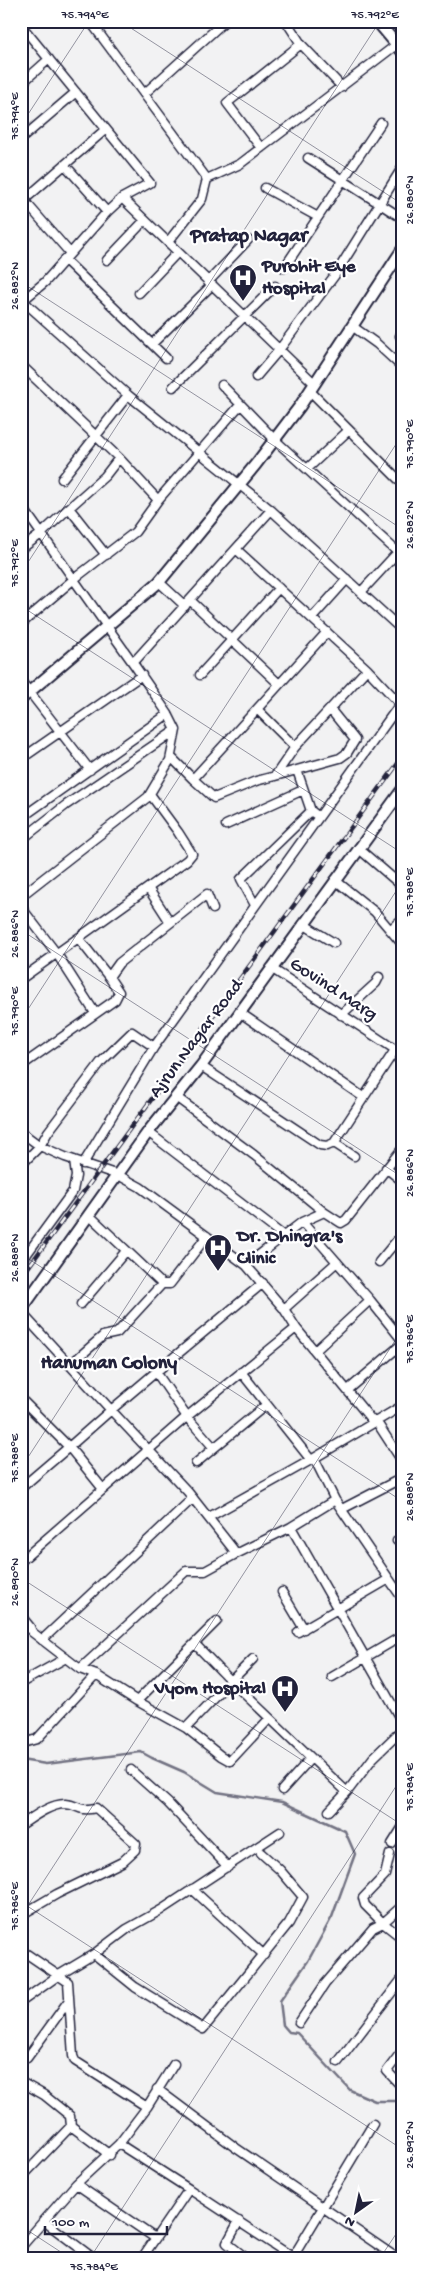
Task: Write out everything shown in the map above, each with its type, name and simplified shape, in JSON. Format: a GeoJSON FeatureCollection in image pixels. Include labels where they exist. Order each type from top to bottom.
{"type":"FeatureCollection","features":[{"type":"Feature","properties":{"kind":"street"},"geometry":{"type":"LineString","coordinates":[[144,94],[226,21]]}},
{"type":"Feature","properties":{"kind":"street"},"geometry":{"type":"LineString","coordinates":[[286,21],[301,44],[342,87]]}},
{"type":"Feature","properties":{"kind":"street"},"geometry":{"type":"LineString","coordinates":[[207,179],[240,164],[342,87],[399,48],[377,21]]}},
{"type":"Feature","properties":{"kind":"street"},"geometry":{"type":"LineString","coordinates":[[93,22],[207,179]]}},
{"type":"Feature","properties":{"kind":"street"},"geometry":{"type":"LineString","coordinates":[[21,25],[150,183],[122,198],[107,212],[45,282],[22,301],[128,395],[271,510],[402,630]]}},
{"type":"Feature","properties":{"kind":"street"},"geometry":{"type":"LineString","coordinates":[[261,148],[227,103],[301,44]]}},
{"type":"Feature","properties":{"kind":"street"},"geometry":{"type":"LineString","coordinates":[[21,84],[49,58]]}},
{"type":"Feature","properties":{"kind":"street"},"geometry":{"type":"LineString","coordinates":[[21,139],[76,92]]}},
{"type":"Feature","properties":{"kind":"street"},"geometry":{"type":"LineString","coordinates":[[284,268],[381,123]]}},
{"type":"Feature","properties":{"kind":"street"},"geometry":{"type":"LineString","coordinates":[[106,129],[23,199],[67,256],[166,358]]}},
{"type":"Feature","properties":{"kind":"street"},"geometry":{"type":"LineString","coordinates":[[308,158],[402,218]]}},
{"type":"Feature","properties":{"kind":"street"},"geometry":{"type":"LineString","coordinates":[[65,165],[107,212]]}},
{"type":"Feature","properties":{"kind":"street"},"geometry":{"type":"LineString","coordinates":[[256,377],[279,350],[335,275],[402,168]]}},
{"type":"Feature","properties":{"kind":"street"},"geometry":{"type":"LineString","coordinates":[[168,242],[202,199],[207,179]]}},
{"type":"Feature","properties":{"kind":"street"},"geometry":{"type":"LineString","coordinates":[[265,188],[318,217]]}},
{"type":"Feature","properties":{"kind":"street"},"geometry":{"type":"LineString","coordinates":[[122,198],[279,350],[349,430],[402,483]]}},
{"type":"Feature","properties":{"kind":"street"},"geometry":{"type":"LineString","coordinates":[[107,260],[145,220]]}},
{"type":"Feature","properties":{"kind":"street"},"geometry":{"type":"LineString","coordinates":[[152,344],[248,240]]}},
{"type":"Feature","properties":{"kind":"street"},"geometry":{"type":"LineString","coordinates":[[21,699],[159,582],[275,440],[402,250]]}},
{"type":"Feature","properties":{"kind":"street"},"geometry":{"type":"LineString","coordinates":[[138,293],[178,252]]}},
{"type":"Feature","properties":{"kind":"street"},"geometry":{"type":"LineString","coordinates":[[173,386],[246,317],[275,286]]}},
{"type":"Feature","properties":{"kind":"street"},"geometry":{"type":"LineString","coordinates":[[352,326],[377,344],[402,367]]}},
{"type":"Feature","properties":{"kind":"street"},"geometry":{"type":"LineString","coordinates":[[21,365],[119,458],[158,500]]}},
{"type":"Feature","properties":{"kind":"street"},"geometry":{"type":"LineString","coordinates":[[222,385],[275,440],[401,555],[362,592]]}},
{"type":"Feature","properties":{"kind":"street"},"geometry":{"type":"LineString","coordinates":[[62,479],[128,395]]}},
{"type":"Feature","properties":{"kind":"street"},"geometry":{"type":"LineString","coordinates":[[21,624],[74,579],[135,532],[158,500],[240,405]]}},
{"type":"Feature","properties":{"kind":"street"},"geometry":{"type":"LineString","coordinates":[[307,469],[349,430]]}},
{"type":"Feature","properties":{"kind":"street"},"geometry":{"type":"LineString","coordinates":[[21,549],[41,534],[105,476],[119,458]]}},
{"type":"Feature","properties":{"kind":"street"},"geometry":{"type":"LineString","coordinates":[[21,505],[142,675],[168,714],[176,730],[171,757],[150,794],[100,836],[21,896]]}},
{"type":"Feature","properties":{"kind":"street"},"geometry":{"type":"LineString","coordinates":[[69,508],[106,555]]}},
{"type":"Feature","properties":{"kind":"street"},"geometry":{"type":"LineString","coordinates":[[133,663],[271,510]]}},
{"type":"Feature","properties":{"kind":"street"},"geometry":{"type":"LineString","coordinates":[[83,1164],[154,1047],[400,704],[367,669],[236,549]]}},
{"type":"Feature","properties":{"kind":"street"},"geometry":{"type":"LineString","coordinates":[[312,618],[347,579]]}},
{"type":"Feature","properties":{"kind":"street"},"geometry":{"type":"LineString","coordinates":[[159,582],[233,640],[279,684]]}},
{"type":"Feature","properties":{"kind":"street"},"geometry":{"type":"LineString","coordinates":[[200,675],[279,588]]}},
{"type":"Feature","properties":{"kind":"street"},"geometry":{"type":"LineString","coordinates":[[193,779],[327,632]]}},
{"type":"Feature","properties":{"kind":"street"},"geometry":{"type":"LineString","coordinates":[[275,776],[295,747],[367,669]]}},
{"type":"Feature","properties":{"kind":"street"},"geometry":{"type":"LineString","coordinates":[[21,759],[142,675]]}},
{"type":"Feature","properties":{"kind":"street"},"geometry":{"type":"LineString","coordinates":[[21,680],[90,770]]}},
{"type":"Feature","properties":{"kind":"street"},"geometry":{"type":"LineString","coordinates":[[257,709],[295,747]]}},
{"type":"Feature","properties":{"kind":"street"},"geometry":{"type":"LineString","coordinates":[[171,757],[214,798],[256,781],[340,758],[347,754],[354,740],[330,709]]}},
{"type":"Feature","properties":{"kind":"street"},"geometry":{"type":"LineString","coordinates":[[21,818],[168,714]]}},
{"type":"Feature","properties":{"kind":"street"},"geometry":{"type":"LineString","coordinates":[[21,840],[66,805],[176,730]]}},
{"type":"Feature","properties":{"kind":"street"},"geometry":{"type":"LineString","coordinates":[[297,770],[311,811],[319,816]]}},
{"type":"Feature","properties":{"kind":"street"},"geometry":{"type":"LineString","coordinates":[[226,825],[303,790]]}},
{"type":"Feature","properties":{"kind":"street","name":"Ajrun Nagar Road"},"geometry":{"type":"LineString","coordinates":[[21,1311],[148,1132],[201,1066],[402,790]]}},
{"type":"Feature","properties":{"kind":"street"},"geometry":{"type":"LineString","coordinates":[[21,979],[79,939],[187,860],[192,854],[150,794]]}},
{"type":"Feature","properties":{"kind":"street"},"geometry":{"type":"LineString","coordinates":[[255,905],[241,879],[311,811]]}},
{"type":"Feature","properties":{"kind":"street"},"geometry":{"type":"LineString","coordinates":[[358,848],[402,886]]}},
{"type":"Feature","properties":{"kind":"street"},"geometry":{"type":"LineString","coordinates":[[335,880],[375,912],[402,944]]}},
{"type":"Feature","properties":{"kind":"street"},"geometry":{"type":"LineString","coordinates":[[148,888],[170,922]]}},
{"type":"Feature","properties":{"kind":"street"},"geometry":{"type":"LineString","coordinates":[[109,977],[120,963],[207,894],[213,909]]}},
{"type":"Feature","properties":{"kind":"street"},"geometry":{"type":"LineString","coordinates":[[21,908],[57,954],[95,1013]]}},
{"type":"Feature","properties":{"kind":"street"},"geometry":{"type":"LineString","coordinates":[[390,930],[402,919]]}},
{"type":"Feature","properties":{"kind":"street"},"geometry":{"type":"LineString","coordinates":[[303,924],[334,944]]}},
{"type":"Feature","properties":{"kind":"street"},"geometry":{"type":"LineString","coordinates":[[21,1066],[115,1000],[119,992],[79,939]]}},
{"type":"Feature","properties":{"kind":"street","name":"Govind Marg"},"geometry":{"type":"LineString","coordinates":[[271,968],[400,1052]]}},
{"type":"Feature","properties":{"kind":"street"},"geometry":{"type":"LineString","coordinates":[[341,1015],[366,993],[379,977]]}},
{"type":"Feature","properties":{"kind":"street"},"geometry":{"type":"LineString","coordinates":[[239,1012],[363,1097]]}},
{"type":"Feature","properties":{"kind":"street"},"geometry":{"type":"LineString","coordinates":[[21,1164],[40,1146],[48,1132],[101,1062],[132,1032],[154,1047]]}},
{"type":"Feature","properties":{"kind":"street"},"geometry":{"type":"LineString","coordinates":[[201,1066],[320,1145],[327,1146],[334,1142],[363,1097],[400,1052]]}},
{"type":"Feature","properties":{"kind":"street"},"geometry":{"type":"LineString","coordinates":[[176,1097],[254,1155],[324,1212],[341,1223],[346,1220],[402,1149]]}},
{"type":"Feature","properties":{"kind":"street"},"geometry":{"type":"LineString","coordinates":[[21,1132],[40,1146],[83,1164],[118,1175],[140,1187],[246,1265],[263,1283],[284,1309],[296,1328],[375,1422],[402,1461]]}},
{"type":"Feature","properties":{"kind":"street"},"geometry":{"type":"LineString","coordinates":[[148,1132],[285,1237]]}},
{"type":"Feature","properties":{"kind":"street"},"geometry":{"type":"LineString","coordinates":[[334,1142],[354,1156]]}},
{"type":"Feature","properties":{"kind":"street"},"geometry":{"type":"LineString","coordinates":[[21,1262],[73,1191],[76,1176],[74,1160]]}},
{"type":"Feature","properties":{"kind":"street"},"geometry":{"type":"LineString","coordinates":[[386,1168],[402,1180]]}},
{"type":"Feature","properties":{"kind":"street"},"geometry":{"type":"LineString","coordinates":[[246,1265],[285,1237],[302,1222],[324,1212]]}},
{"type":"Feature","properties":{"kind":"street"},"geometry":{"type":"LineString","coordinates":[[89,1215],[162,1284],[170,1284],[207,1236]]}},
{"type":"Feature","properties":{"kind":"street"},"geometry":{"type":"LineString","coordinates":[[302,1222],[402,1340]]}},
{"type":"Feature","properties":{"kind":"street"},"geometry":{"type":"LineString","coordinates":[[379,1262],[400,1238]]}},
{"type":"Feature","properties":{"kind":"street"},"geometry":{"type":"LineString","coordinates":[[81,1304],[126,1251]]}},
{"type":"Feature","properties":{"kind":"street"},"geometry":{"type":"LineString","coordinates":[[284,1309],[337,1262]]}},
{"type":"Feature","properties":{"kind":"street"},"geometry":{"type":"LineString","coordinates":[[21,1488],[263,1283]]}},
{"type":"Feature","properties":{"kind":"street"},"geometry":{"type":"LineString","coordinates":[[70,1364],[103,1336],[116,1333],[162,1284]]}},
{"type":"Feature","properties":{"kind":"street"},"geometry":{"type":"LineString","coordinates":[[315,1351],[370,1300]]}},
{"type":"Feature","properties":{"kind":"street"},"geometry":{"type":"LineString","coordinates":[[21,1311],[210,1517],[233,1549],[234,1555]]}},
{"type":"Feature","properties":{"kind":"street"},"geometry":{"type":"LineString","coordinates":[[21,1561],[240,1372],[296,1328]]}},
{"type":"Feature","properties":{"kind":"street"},"geometry":{"type":"LineString","coordinates":[[348,1390],[402,1344]]}},
{"type":"Feature","properties":{"kind":"street"},"geometry":{"type":"LineString","coordinates":[[156,1372],[188,1417],[214,1448]]}},
{"type":"Feature","properties":{"kind":"street"},"geometry":{"type":"LineString","coordinates":[[240,1372],[312,1459],[335,1500],[402,1598]]}},
{"type":"Feature","properties":{"kind":"street"},"geometry":{"type":"LineString","coordinates":[[23,1404],[69,1447],[103,1489]]}},
{"type":"Feature","properties":{"kind":"street"},"geometry":{"type":"LineString","coordinates":[[196,1463],[266,1404]]}},
{"type":"Feature","properties":{"kind":"street"},"geometry":{"type":"LineString","coordinates":[[210,1517],[402,1406]]}},
{"type":"Feature","properties":{"kind":"street"},"geometry":{"type":"LineString","coordinates":[[342,1509],[402,1478]]}},
{"type":"Feature","properties":{"kind":"street"},"geometry":{"type":"LineString","coordinates":[[42,1640],[193,1498]]}},
{"type":"Feature","properties":{"kind":"street"},"geometry":{"type":"LineString","coordinates":[[80,1669],[186,1571],[205,1571],[291,1526],[335,1500]]}},
{"type":"Feature","properties":{"kind":"street"},"geometry":{"type":"LineString","coordinates":[[291,1526],[402,1722]]}},
{"type":"Feature","properties":{"kind":"street"},"geometry":{"type":"LineString","coordinates":[[282,1592],[301,1630],[389,1579]]}},
{"type":"Feature","properties":{"kind":"street"},"geometry":{"type":"LineString","coordinates":[[21,1616],[32,1632],[80,1669],[96,1675],[137,1701],[186,1728],[220,1756],[230,1761],[268,1719]]}},
{"type":"Feature","properties":{"kind":"street"},"geometry":{"type":"LineString","coordinates":[[137,1701],[217,1622]]}},
{"type":"Feature","properties":{"kind":"street"},"geometry":{"type":"LineString","coordinates":[[21,1631],[30,1627]]}},
{"type":"Feature","properties":{"kind":"street"},"geometry":{"type":"LineString","coordinates":[[332,1677],[402,1636]]}},
{"type":"Feature","properties":{"kind":"street"},"geometry":{"type":"LineString","coordinates":[[194,1644],[268,1719],[347,1792]]}},
{"type":"Feature","properties":{"kind":"street"},"geometry":{"type":"LineString","coordinates":[[21,1683],[66,1658]]}},
{"type":"Feature","properties":{"kind":"street"},"geometry":{"type":"LineString","coordinates":[[186,1728],[253,1659]]}},
{"type":"Feature","properties":{"kind":"street"},"geometry":{"type":"LineString","coordinates":[[21,1741],[26,1742],[37,1739],[96,1675]]}},
{"type":"Feature","properties":{"kind":"street"},"geometry":{"type":"LineString","coordinates":[[329,1811],[347,1792],[373,1758],[402,1730]]}},
{"type":"Feature","properties":{"kind":"street"},"geometry":{"type":"LineString","coordinates":[[282,1790],[312,1758]]}},
{"type":"Feature","properties":{"kind":"street"},"geometry":{"type":"LineString","coordinates":[[131,1770],[168,1803],[228,1866]]}},
{"type":"Feature","properties":{"kind":"street"},"geometry":{"type":"LineString","coordinates":[[21,1825],[41,1812],[62,1804],[82,1810],[96,1808],[136,1844],[135,1850],[122,1862],[57,1894],[21,1915]]}},
{"type":"Feature","properties":{"kind":"street"},"geometry":{"type":"LineString","coordinates":[[392,1844],[402,1828]]}},
{"type":"Feature","properties":{"kind":"street"},"geometry":{"type":"LineString","coordinates":[[21,2002],[59,1975],[94,1954],[127,1929],[161,1910],[280,1832]]}},
{"type":"Feature","properties":{"kind":"street"},"geometry":{"type":"LineString","coordinates":[[94,1954],[135,1987],[203,2029],[289,1923],[302,1897],[280,1870],[261,1853]]}},
{"type":"Feature","properties":{"kind":"street"},"geometry":{"type":"LineString","coordinates":[[390,1854],[385,1875],[363,1898],[365,1905],[402,1938]]}},
{"type":"Feature","properties":{"kind":"street"},"geometry":{"type":"LineString","coordinates":[[192,1889],[264,1955]]}},
{"type":"Feature","properties":{"kind":"street"},"geometry":{"type":"LineString","coordinates":[[299,2023],[337,1970],[373,1928],[383,1923],[402,1906]]}},
{"type":"Feature","properties":{"kind":"street"},"geometry":{"type":"LineString","coordinates":[[21,1950],[68,1982],[73,2056],[75,2061],[147,2107]]}},
{"type":"Feature","properties":{"kind":"street"},"geometry":{"type":"LineString","coordinates":[[338,2062],[402,1979]]}},
{"type":"Feature","properties":{"kind":"street"},"geometry":{"type":"LineString","coordinates":[[27,2058],[69,2000]]}},
{"type":"Feature","properties":{"kind":"street"},"geometry":{"type":"LineString","coordinates":[[402,2051],[387,2071],[402,2087]]}},
{"type":"Feature","properties":{"kind":"street"},"geometry":{"type":"LineString","coordinates":[[21,2246],[76,2184],[110,2155],[147,2107],[174,2064]]}},
{"type":"Feature","properties":{"kind":"street"},"geometry":{"type":"LineString","coordinates":[[21,2082],[44,2095],[70,2116],[71,2126],[110,2155]]}},
{"type":"Feature","properties":{"kind":"street"},"geometry":{"type":"LineString","coordinates":[[157,2089],[236,2148],[397,2258]]}},
{"type":"Feature","properties":{"kind":"street"},"geometry":{"type":"LineString","coordinates":[[119,2144],[293,2258],[373,2124]]}},
{"type":"Feature","properties":{"kind":"street"},"geometry":{"type":"LineString","coordinates":[[21,2178],[71,2126]]}},
{"type":"Feature","properties":{"kind":"street"},"geometry":{"type":"LineString","coordinates":[[76,2184],[155,2238]]}},
{"type":"Feature","properties":{"kind":"street"},"geometry":{"type":"LineString","coordinates":[[142,2258],[189,2189]]}},
{"type":"Feature","properties":{"kind":"street"},"geometry":{"type":"LineString","coordinates":[[44,2221],[93,2258]]}},
{"type":"Feature","properties":{"kind":"street"},"geometry":{"type":"LineString","coordinates":[[239,2221],[227,2243],[246,2258]]}},
{"type":"Feature","properties":{"kind":"waterway"},"geometry":{"type":"LineString","coordinates":[[21,1760],[46,1764],[141,1752],[184,1772],[217,1792],[282,1802],[345,1831],[355,1854],[332,1917],[308,1961],[280,2001],[283,2025],[289,2032],[297,2033],[350,2090],[375,2101],[402,2101]]}},
{"type":"Feature","properties":{"kind":"railway"},"geometry":{"type":"LineString","coordinates":[[21,1277],[402,758]]}},
{"type":"Feature","properties":{"kind":"place","name":"Purohit Eye Hospital"},"geometry":{"type":"Point","coordinates":[243,302]}},
{"type":"Feature","properties":{"kind":"place","name":"Dr. Dhingra's Clinic"},"geometry":{"type":"Point","coordinates":[218,1272]}},
{"type":"Feature","properties":{"kind":"place","name":"Vyom Hospital"},"geometry":{"type":"Point","coordinates":[285,1713]}},
{"type":"Feature","properties":{"kind":"district","name":"Pratap Nagar"},"geometry":{"type":"Point","coordinates":[249,237]}},
{"type":"Feature","properties":{"kind":"district","name":"Hanuman Colony"},"geometry":{"type":"Point","coordinates":[109,1364]}}]}
